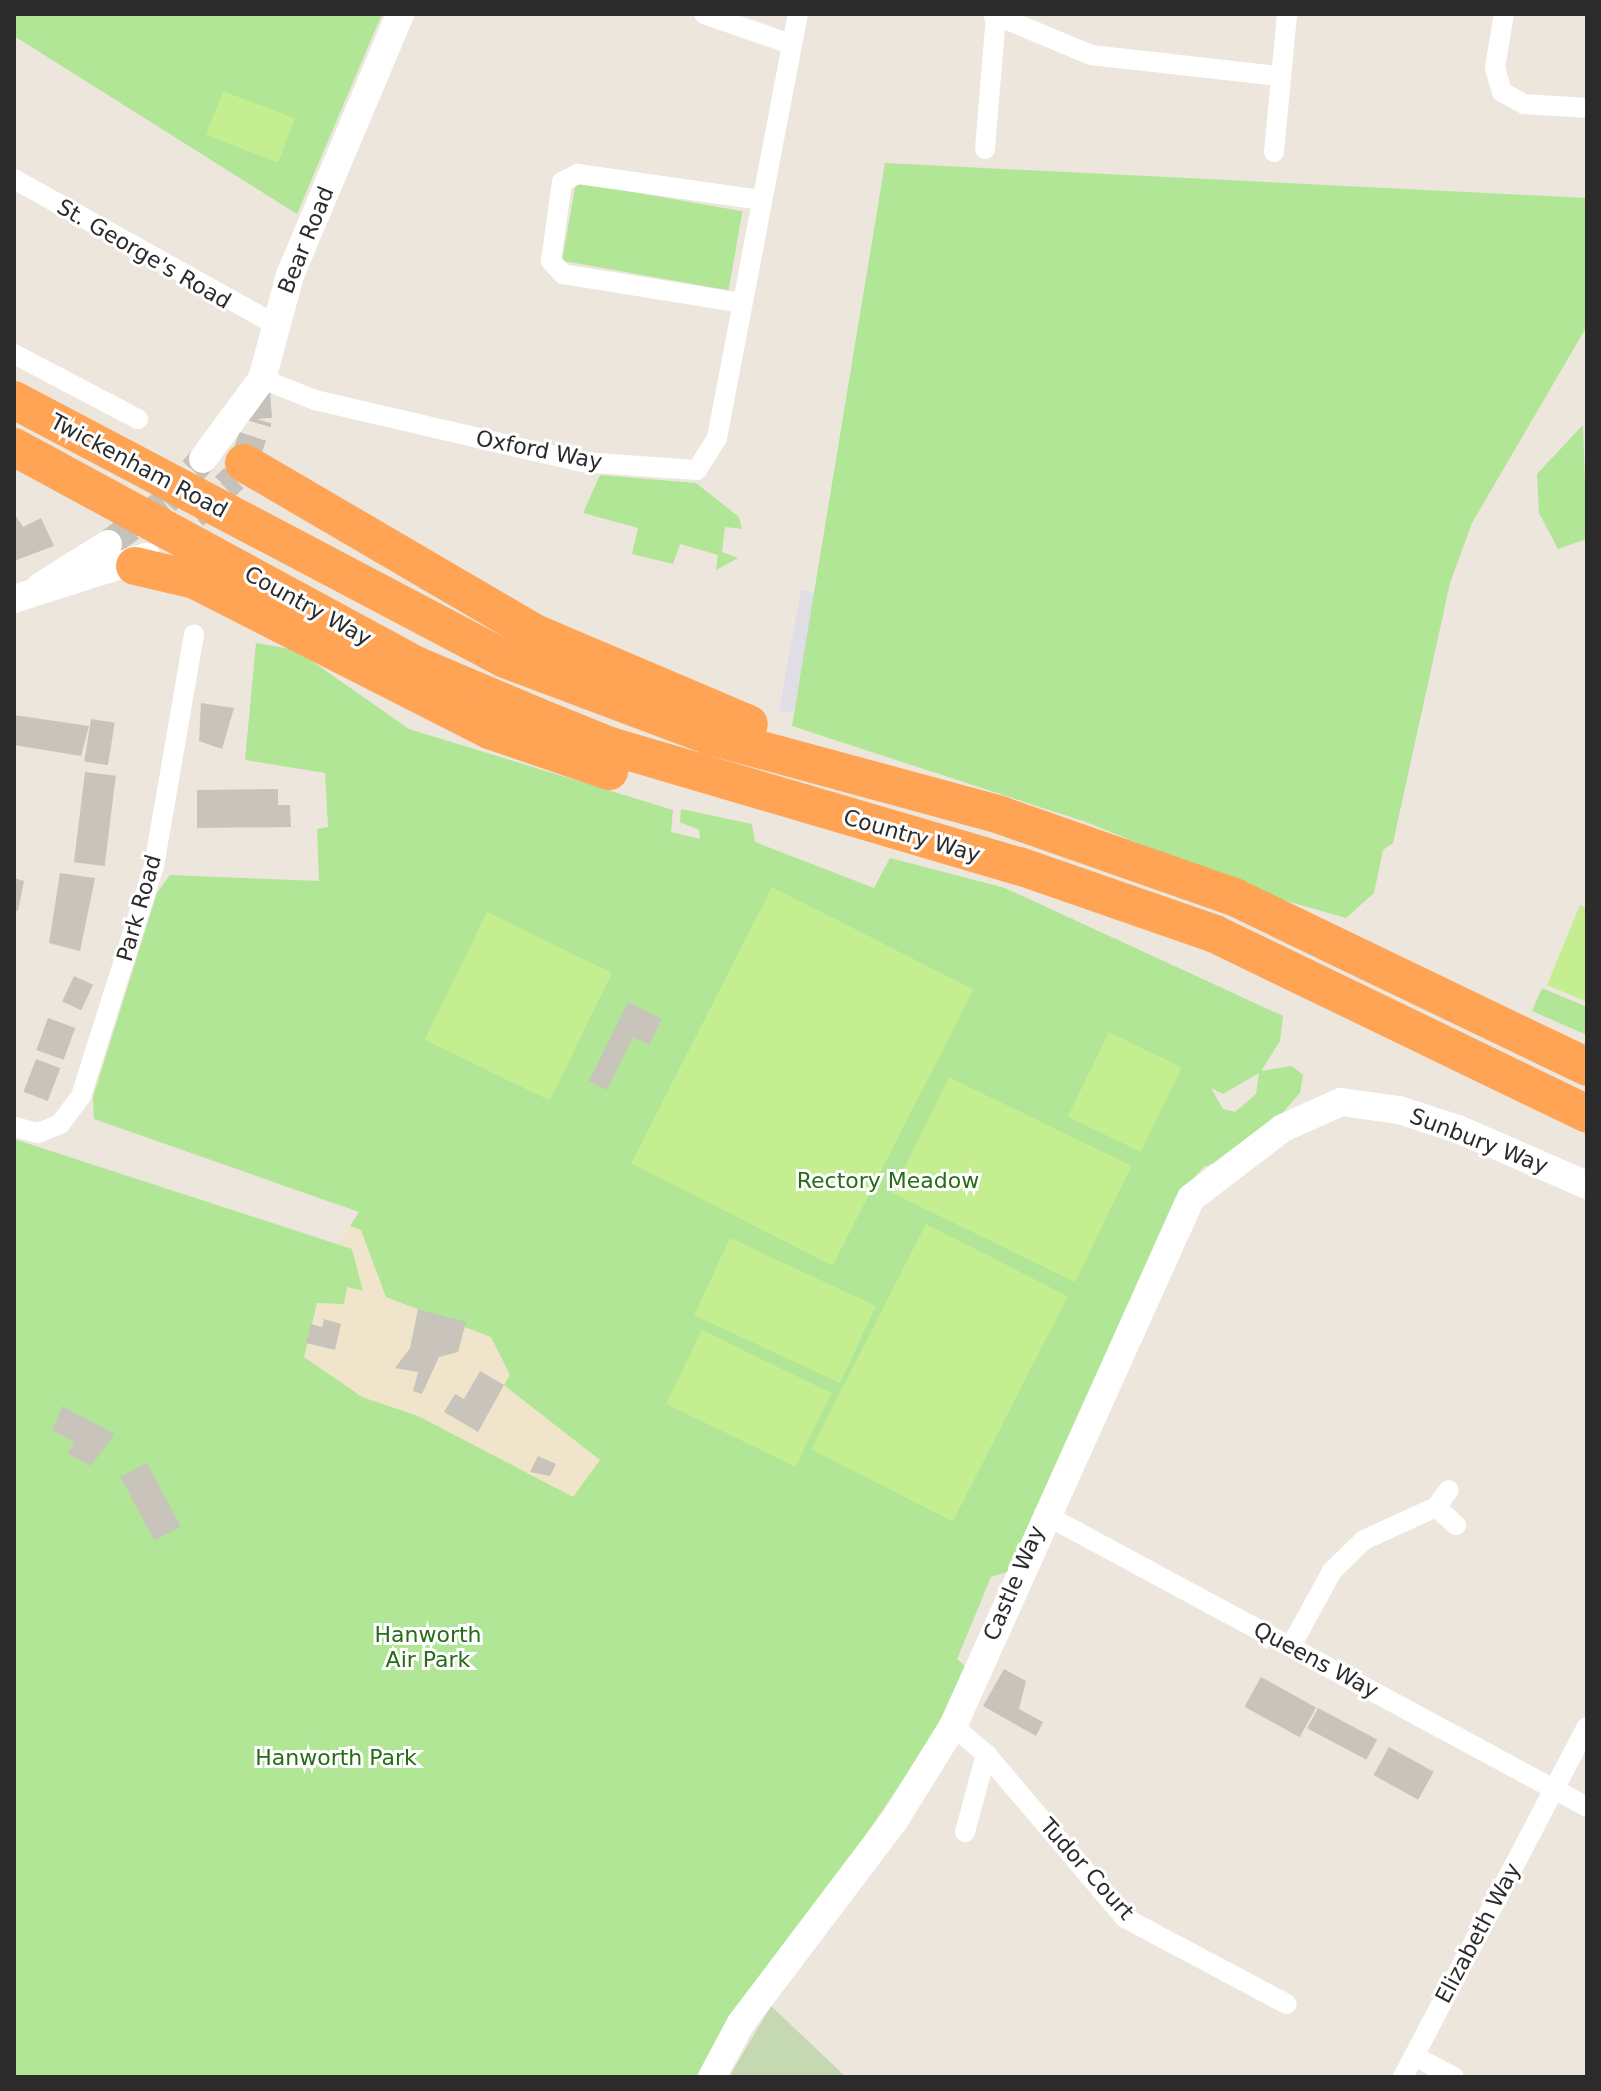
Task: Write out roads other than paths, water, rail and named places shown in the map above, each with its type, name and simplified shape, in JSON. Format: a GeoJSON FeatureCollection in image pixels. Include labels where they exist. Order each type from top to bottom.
{"type":"FeatureCollection","features":[{"type":"Feature","properties":{"kind":"highway","name":"Twickenham Road"},"geometry":{"type":"LineString","coordinates":[[14,400],[264,533]]}},
{"type":"Feature","properties":{"kind":"highway","name":"Country Way"},"geometry":{"type":"LineString","coordinates":[[14,447],[418,666],[610,746],[913,837],[1215,934],[1587,1114]]}},
{"type":"Feature","properties":{"kind":"highway"},"geometry":{"type":"LineString","coordinates":[[225,466],[537,634],[712,710],[1000,815]]}},
{"type":"Feature","properties":{"kind":"highway","name":"Country Way"},"geometry":{"type":"LineString","coordinates":[[264,533],[505,659],[616,704],[1000,815],[1234,897],[1587,1067]]}},
{"type":"Feature","properties":{"kind":"highway"},"geometry":{"type":"LineString","coordinates":[[130,556],[195,580],[489,730],[653,784],[913,837]]}},
{"type":"Feature","properties":{"kind":"highway"},"geometry":{"type":"LineString","coordinates":[[1402,1023],[1587,1142]]}},
{"type":"Feature","properties":{"kind":"street","name":"Bear Road"},"geometry":{"type":"LineString","coordinates":[[225,466],[259,385],[275,324],[400,14]]}},
{"type":"Feature","properties":{"kind":"street"},"geometry":{"type":"LineString","coordinates":[[704,14],[790,44]]}},
{"type":"Feature","properties":{"kind":"street","name":"Oxford Way"},"geometry":{"type":"LineString","coordinates":[[259,385],[582,462],[697,470],[717,438],[760,200],[798,14]]}},
{"type":"Feature","properties":{"kind":"street"},"geometry":{"type":"LineString","coordinates":[[985,149],[995,14],[1091,55],[1279,76]]}},
{"type":"Feature","properties":{"kind":"street"},"geometry":{"type":"LineString","coordinates":[[1274,152],[1287,14]]}},
{"type":"Feature","properties":{"kind":"street"},"geometry":{"type":"LineString","coordinates":[[1504,14],[1495,68],[1502,92],[1524,104],[1587,108]]}},
{"type":"Feature","properties":{"kind":"street"},"geometry":{"type":"LineString","coordinates":[[742,303],[563,274],[551,261],[562,182],[578,174],[760,200]]}},
{"type":"Feature","properties":{"kind":"street","name":"St. George's Road"},"geometry":{"type":"LineString","coordinates":[[14,179],[275,324]]}},
{"type":"Feature","properties":{"kind":"street"},"geometry":{"type":"LineString","coordinates":[[14,354],[138,419]]}},
{"type":"Feature","properties":{"kind":"street"},"geometry":{"type":"LineString","coordinates":[[24,596],[130,556]]}},
{"type":"Feature","properties":{"kind":"street","name":"Park Road"},"geometry":{"type":"LineString","coordinates":[[14,1127],[38,1133],[60,1124],[81,1096],[154,866],[194,634]]}},
{"type":"Feature","properties":{"kind":"street","name":"Sunbury Way"},"geometry":{"type":"LineString","coordinates":[[1321,1107],[1363,1102],[1399,1110],[1587,1185]]}},
{"type":"Feature","properties":{"kind":"street","name":"Castle Way"},"geometry":{"type":"LineString","coordinates":[[712,2077],[741,2023],[894,1821],[953,1726],[1044,1514],[1191,1198],[1321,1107]]}},
{"type":"Feature","properties":{"kind":"street"},"geometry":{"type":"LineString","coordinates":[[1291,1646],[1332,1571],[1364,1540],[1436,1507],[1449,1490]]}},
{"type":"Feature","properties":{"kind":"street"},"geometry":{"type":"LineString","coordinates":[[1436,1507],[1456,1525]]}},
{"type":"Feature","properties":{"kind":"street","name":"Queens Way"},"geometry":{"type":"LineString","coordinates":[[1044,1514],[1587,1807]]}},
{"type":"Feature","properties":{"kind":"street","name":"Tudor Court"},"geometry":{"type":"LineString","coordinates":[[953,1726],[986,1754],[1125,1918],[1287,2004]]}},
{"type":"Feature","properties":{"kind":"street","name":"Elizabeth Way"},"geometry":{"type":"LineString","coordinates":[[1403,2077],[1587,1727]]}},
{"type":"Feature","properties":{"kind":"street"},"geometry":{"type":"LineString","coordinates":[[965,1832],[986,1754]]}},
{"type":"Feature","properties":{"kind":"street"},"geometry":{"type":"LineString","coordinates":[[1414,2056],[1454,2077]]}},
{"type":"Feature","properties":{"kind":"tunnel"},"geometry":{"type":"LineString","coordinates":[[244,463],[258,419],[256,391]]}},
{"type":"Feature","properties":{"kind":"tunnel"},"geometry":{"type":"LineString","coordinates":[[108,544],[165,502],[203,459]]}},
{"type":"Feature","properties":{"kind":"tunnel"},"geometry":{"type":"LineString","coordinates":[[163,544],[234,478]]}},
{"type":"Feature","properties":{"kind":"park label","name":"Rectory Meadow"},"geometry":{"type":"Point","coordinates":[888,1181]}},
{"type":"Feature","properties":{"kind":"park label","name":"Hanworth Air Park"},"geometry":{"type":"Point","coordinates":[428,1646]}},
{"type":"Feature","properties":{"kind":"park label","name":"Hanworth Park"},"geometry":{"type":"Point","coordinates":[336,1758]}}]}
